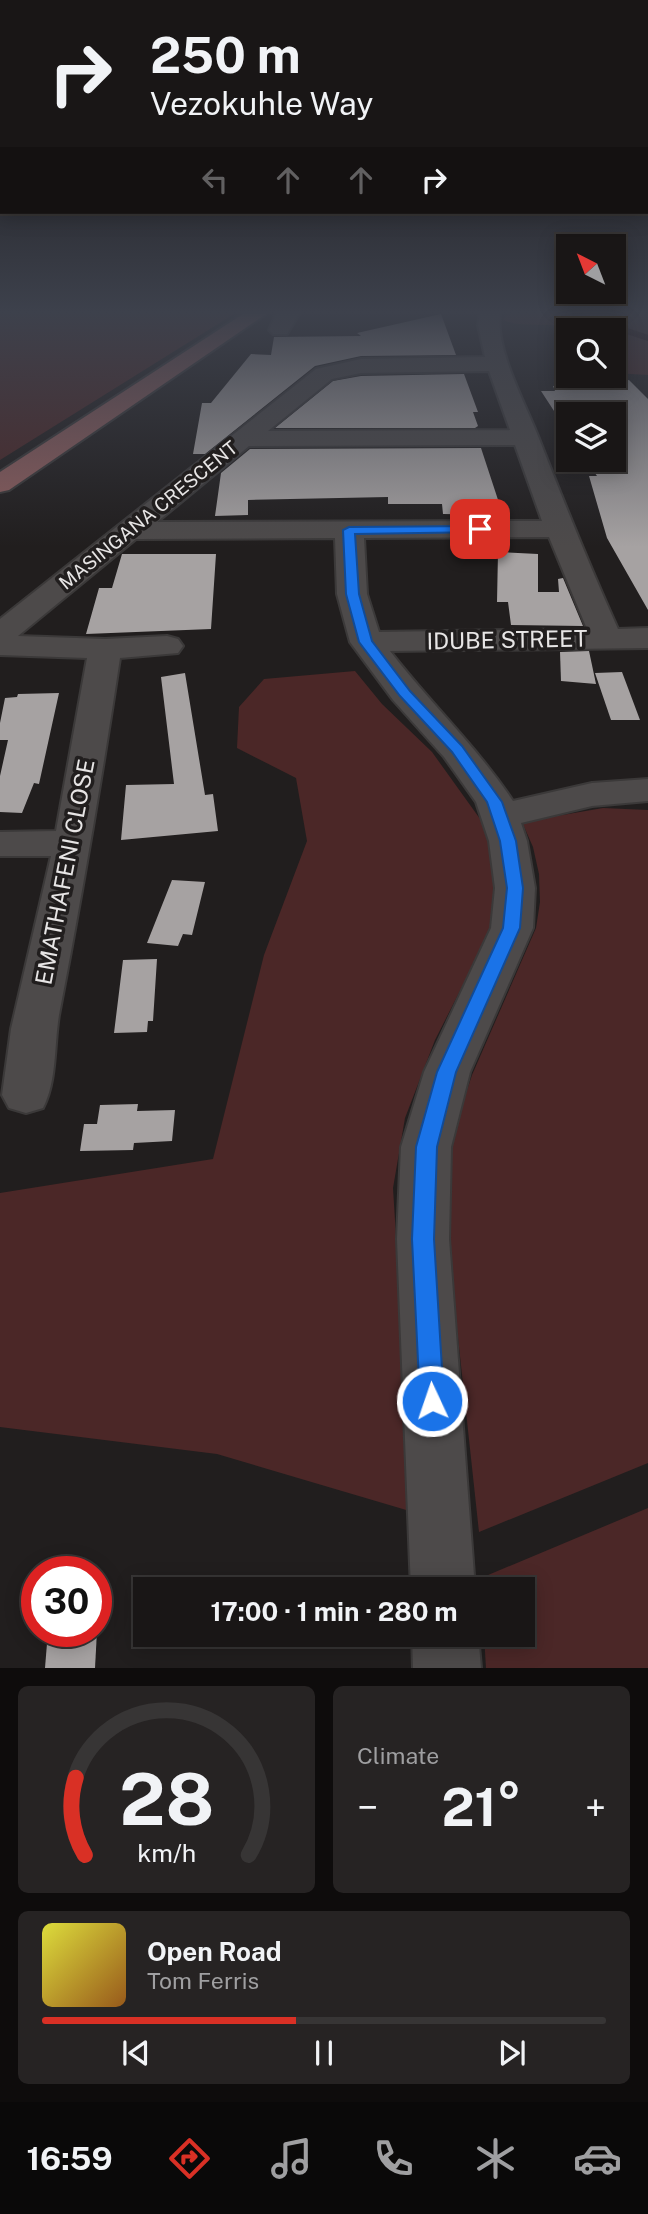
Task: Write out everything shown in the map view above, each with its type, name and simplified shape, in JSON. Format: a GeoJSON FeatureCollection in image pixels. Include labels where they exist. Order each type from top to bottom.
{"type":"FeatureCollection","features":[{"type":"Feature","properties":{"kind":"main road"},"geometry":{"type":"LineString","coordinates":[[0,484],[139,392]]}},
{"type":"Feature","properties":{"kind":"street","name":"MASINGANA CRESCENT"},"geometry":{"type":"LineString","coordinates":[[0,635],[300,392]]}},
{"type":"Feature","properties":{"kind":"street"},"geometry":{"type":"LineString","coordinates":[[509,392],[559,528],[607,639]]}},
{"type":"Feature","properties":{"kind":"street"},"geometry":{"type":"LineString","coordinates":[[244,439],[526,437]]}},
{"type":"Feature","properties":{"kind":"street"},"geometry":{"type":"LineString","coordinates":[[128,531],[559,528]]}},
{"type":"Feature","properties":{"kind":"street"},"geometry":{"type":"LineString","coordinates":[[349,530],[352,594],[366,642],[405,694],[477,774],[502,817],[515,888],[512,928],[447,1072],[426,1147],[423,1239],[442,1577]]}},
{"type":"Feature","properties":{"kind":"street","name":"IDUBE STREET"},"geometry":{"type":"LineString","coordinates":[[366,642],[648,638]]}},
{"type":"Feature","properties":{"kind":"street"},"geometry":{"type":"LineString","coordinates":[[0,645],[105,649],[167,646]]}},
{"type":"Feature","properties":{"kind":"street","name":"EMATHAFENI CLOSE"},"geometry":{"type":"LineString","coordinates":[[26,1095],[17,1029],[73,843],[105,649]]}},
{"type":"Feature","properties":{"kind":"street"},"geometry":{"type":"LineString","coordinates":[[502,817],[564,798],[631,790]]}},
{"type":"Feature","properties":{"kind":"street"},"geometry":{"type":"LineString","coordinates":[[0,844],[73,843]]}},
{"type":"Feature","properties":{"kind":"street"},"geometry":{"type":"LineString","coordinates":[[446,1647],[447,1668]]}},
{"type":"Feature","properties":{"kind":"shaded area"},"geometry":{"type":"Polygon","coordinates":[[[0,392],[109,392],[0,460],[0,392]]]}},
{"type":"Feature","properties":{"kind":"shaded area"},"geometry":{"type":"Polygon","coordinates":[[[355,671],[382,704],[432,752],[488,830],[497,852],[497,918],[435,1040],[405,1118],[393,1188],[413,1512],[217,1454],[0,1427],[0,1193],[213,1159],[264,955],[307,841],[296,778],[237,748],[239,707],[264,679],[355,671]]]}},
{"type":"Feature","properties":{"kind":"shaded area"},"geometry":{"type":"Polygon","coordinates":[[[603,808],[648,810],[648,1463],[479,1532],[448,1245],[448,1181],[455,1127],[472,1075],[536,928],[540,902],[539,874],[533,847],[522,822],[603,808]]]}},
{"type":"Feature","properties":{"kind":"shaded area"},"geometry":{"type":"Polygon","coordinates":[[[648,1508],[648,1668],[486,1668],[485,1647],[535,1647],[535,1577],[483,1577],[648,1508]]]}},
{"type":"Feature","properties":{"kind":"building"},"geometry":{"type":"Polygon","coordinates":[[[220,392],[283,392],[205,454],[193,454],[202,403],[211,403],[220,392]]]}},
{"type":"Feature","properties":{"kind":"building"},"geometry":{"type":"Polygon","coordinates":[[[320,392],[471,392],[478,412],[473,412],[478,426],[475,428],[275,428],[320,392]]]}},
{"type":"Feature","properties":{"kind":"building"},"geometry":{"type":"Polygon","coordinates":[[[542,392],[641,392],[648,399],[648,610],[607,538],[589,476],[597,476],[594,472],[626,472],[626,402],[556,402],[556,414],[542,392]]]}},
{"type":"Feature","properties":{"kind":"building"},"geometry":{"type":"Polygon","coordinates":[[[481,448],[503,515],[443,514],[442,504],[388,504],[388,497],[248,500],[248,515],[215,516],[221,473],[250,449],[481,448]]]}},
{"type":"Feature","properties":{"kind":"building"},"geometry":{"type":"Polygon","coordinates":[[[498,552],[538,554],[538,592],[559,592],[558,579],[563,578],[583,626],[511,625],[508,602],[497,602],[498,552]]]}},
{"type":"Feature","properties":{"kind":"building"},"geometry":{"type":"Polygon","coordinates":[[[122,554],[216,554],[211,629],[86,634],[99,588],[112,588],[122,554]]]}},
{"type":"Feature","properties":{"kind":"building"},"geometry":{"type":"Polygon","coordinates":[[[589,651],[596,684],[561,681],[560,652],[589,651]]]}},
{"type":"Feature","properties":{"kind":"building"},"geometry":{"type":"Polygon","coordinates":[[[622,672],[640,720],[611,720],[595,673],[622,672]]]}},
{"type":"Feature","properties":{"kind":"building"},"geometry":{"type":"Polygon","coordinates":[[[185,673],[205,795],[213,794],[218,831],[121,840],[126,785],[174,784],[161,677],[185,673]]]}},
{"type":"Feature","properties":{"kind":"building"},"geometry":{"type":"Polygon","coordinates":[[[59,693],[39,784],[34,783],[22,813],[0,812],[0,776],[8,740],[0,740],[5,698],[17,697],[18,694],[59,693]]]}},
{"type":"Feature","properties":{"kind":"building"},"geometry":{"type":"Polygon","coordinates":[[[172,880],[205,882],[192,935],[183,934],[178,946],[147,943],[172,880]]]}},
{"type":"Feature","properties":{"kind":"building"},"geometry":{"type":"Polygon","coordinates":[[[157,959],[153,1021],[148,1021],[147,1032],[114,1033],[123,960],[157,959]]]}},
{"type":"Feature","properties":{"kind":"building"},"geometry":{"type":"Polygon","coordinates":[[[138,1104],[137,1111],[175,1110],[172,1141],[134,1143],[133,1150],[80,1151],[84,1124],[97,1124],[100,1105],[138,1104]]]}},
{"type":"Feature","properties":{"kind":"building"},"geometry":{"type":"Polygon","coordinates":[[[47,1647],[96,1647],[95,1668],[45,1668],[47,1647]]]}},
{"type":"Feature","properties":{"kind":"route"},"geometry":{"type":"LineString","coordinates":[[432,1401],[423,1239],[426,1147],[447,1072],[512,928],[515,888],[508,841],[495,802],[457,749],[405,694],[366,642],[352,594],[349,530],[480,529]]}}]}
